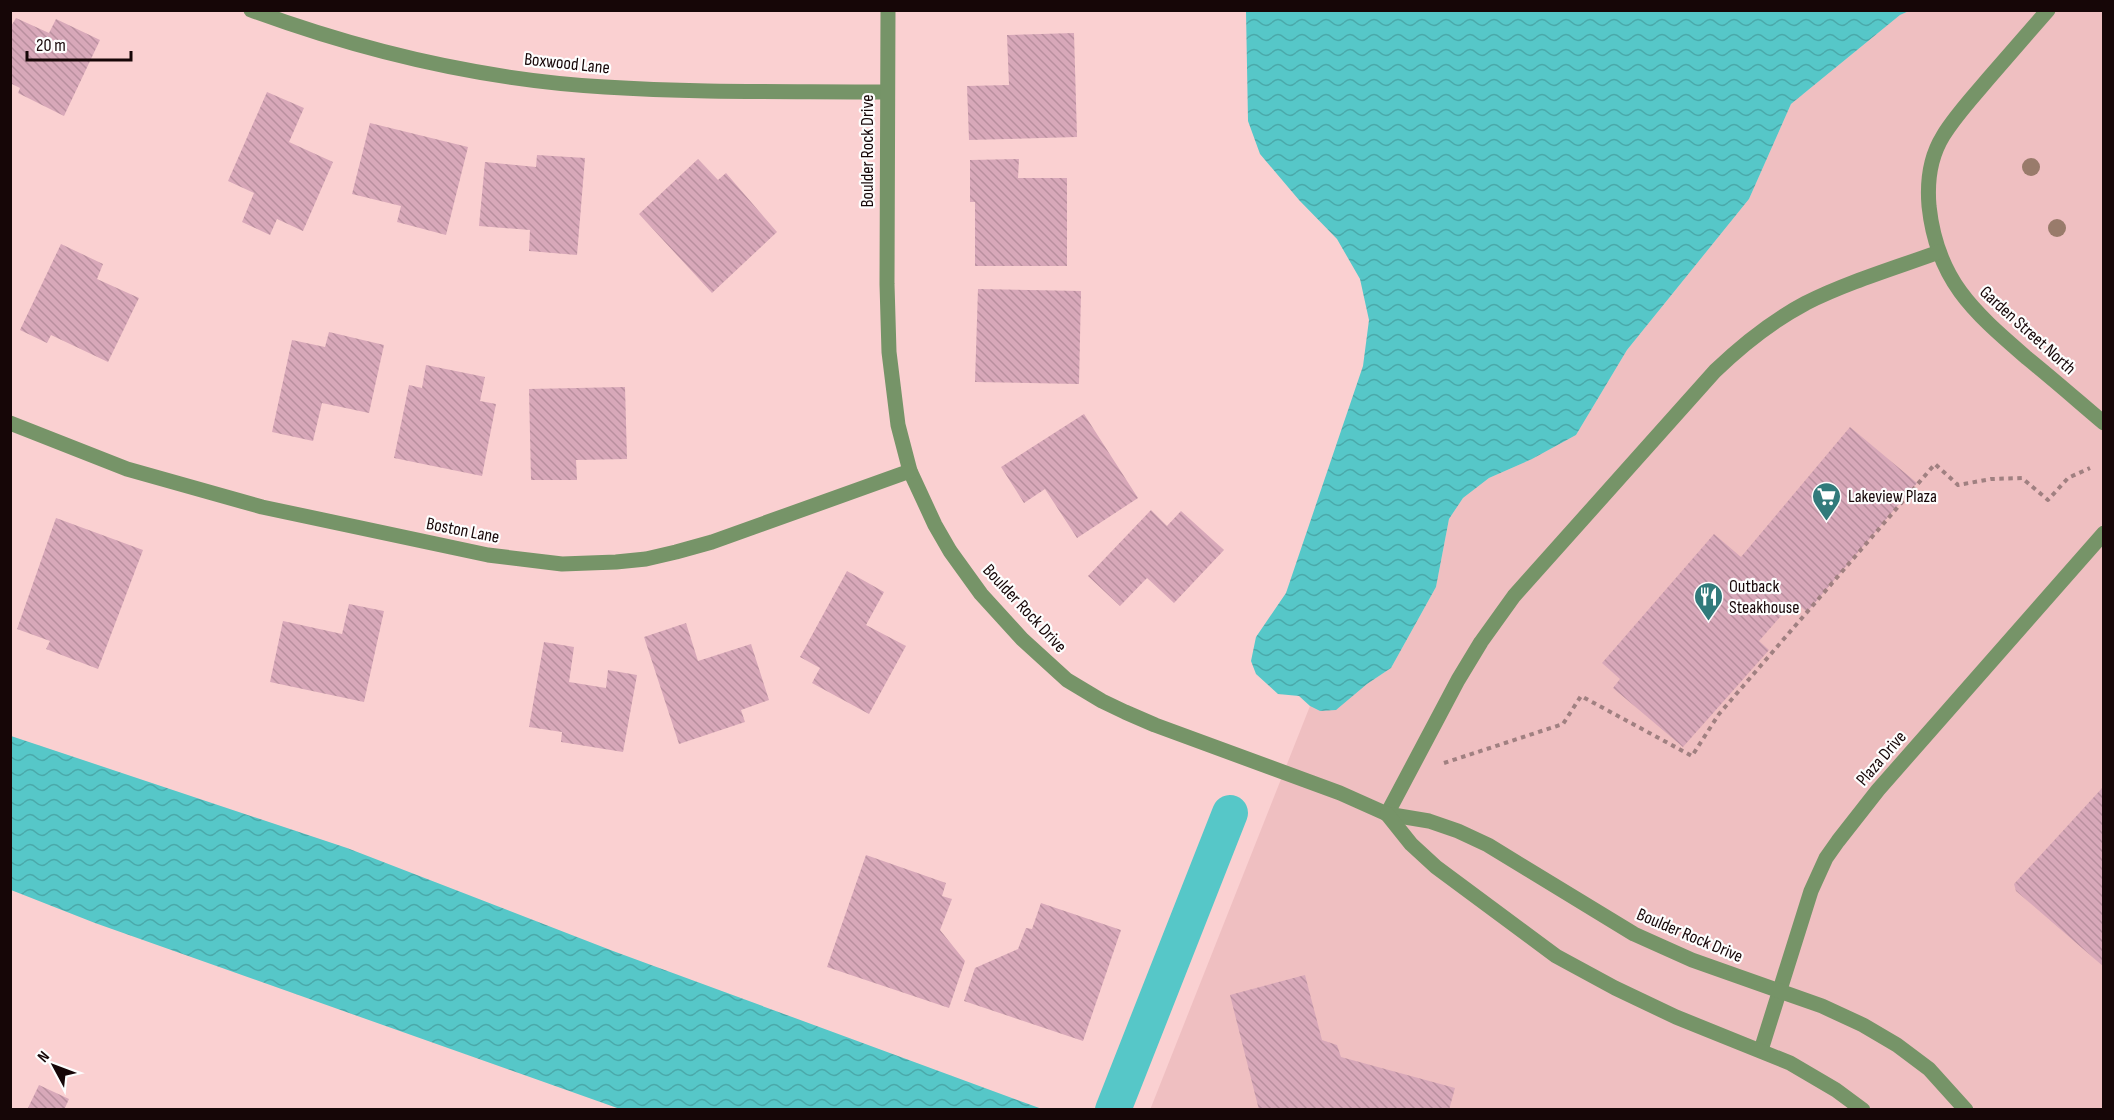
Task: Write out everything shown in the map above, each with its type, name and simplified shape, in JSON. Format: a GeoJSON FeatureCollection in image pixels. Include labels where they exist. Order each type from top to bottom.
{"type":"FeatureCollection","features":[{"type":"Feature","properties":{"kind":"street","name":"Boxwood Lane"},"geometry":{"type":"LineString","coordinates":[[251,10],[331,38],[414,60],[541,81],[656,89],[887,92]]}},
{"type":"Feature","properties":{"kind":"street","name":"Boulder Rock Drive"},"geometry":{"type":"LineString","coordinates":[[888,10],[886,284],[889,352],[898,425],[910,471],[950,551],[981,594],[1022,639],[1067,680],[1102,701],[1155,725],[1340,793],[1386,814],[1429,821],[1458,831],[1488,845],[1634,934],[1692,960],[1822,1006],[1863,1025],[1929,1069],[1966,1110]]}},
{"type":"Feature","properties":{"kind":"street","name":"Garden Street North"},"geometry":{"type":"LineString","coordinates":[[2048,10],[1967,103],[1943,135],[1928,179],[1928,199],[1933,235],[1957,289],[1987,323],[2103,423]]}},
{"type":"Feature","properties":{"kind":"street"},"geometry":{"type":"LineString","coordinates":[[1386,814],[1409,775],[1458,680],[1481,642],[1514,596],[1715,371],[1742,345],[1806,303],[1939,252]]}},
{"type":"Feature","properties":{"kind":"street","name":"Boston Lane"},"geometry":{"type":"LineString","coordinates":[[10,423],[127,469],[262,507],[488,555],[562,564],[616,562],[676,552],[712,542],[910,471]]}},
{"type":"Feature","properties":{"kind":"street","name":"Plaza Drive"},"geometry":{"type":"LineString","coordinates":[[1761,1050],[1811,891],[1826,858],[1878,790],[2103,532]]}},
{"type":"Feature","properties":{"kind":"street","name":"Boulder Rock Drive"},"geometry":{"type":"LineString","coordinates":[[1386,814],[1411,844],[1436,867],[1556,956],[1676,1017],[1790,1063],[1836,1090],[1863,1110]]}},
{"type":"Feature","properties":{"kind":"path"},"geometry":{"type":"LineString","coordinates":[[1409,775],[1563,724],[1581,696],[1692,756],[1719,714],[1935,464],[1958,485],[1991,479],[2022,478],[2048,500],[2068,478],[2090,468]]}},
{"type":"Feature","properties":{"kind":"path"},"geometry":{"type":"LineString","coordinates":[[2080,471],[2088,475]]}},
{"type":"Feature","properties":{"kind":"shaded area"},"geometry":{"type":"Polygon","coordinates":[[[1909,11],[2103,11],[2103,1109],[1150,1110],[1310,706],[1320,711],[1391,668],[1436,587],[1449,519],[1463,498],[1489,478],[1532,459],[1576,435],[1627,350],[1749,199],[1791,104],[1900,15],[1909,11]]]}},
{"type":"Feature","properties":{"kind":"water"},"geometry":{"type":"Polygon","coordinates":[[[1246,11],[1909,11],[1900,15],[1791,104],[1749,199],[1627,350],[1576,435],[1532,459],[1489,478],[1463,498],[1449,519],[1436,587],[1391,668],[1367,684],[1336,710],[1320,711],[1299,696],[1278,694],[1256,674],[1251,661],[1256,637],[1286,593],[1363,366],[1369,320],[1360,279],[1337,239],[1299,200],[1260,154],[1248,121],[1246,11]]]}},
{"type":"Feature","properties":{"kind":"water"},"geometry":{"type":"Polygon","coordinates":[[[11,736],[347,848],[613,951],[1042,1109],[620,1109],[95,923],[11,890],[11,736]]]}},
{"type":"Feature","properties":{"kind":"building"},"geometry":{"type":"Polygon","coordinates":[[[16,18],[49,33],[56,19],[100,40],[64,116],[18,93],[20,88],[10,83],[10,28],[16,18]]]}},
{"type":"Feature","properties":{"kind":"building"},"geometry":{"type":"Polygon","coordinates":[[[1074,33],[1077,137],[969,140],[967,86],[1009,85],[1007,35],[1074,33]]]}},
{"type":"Feature","properties":{"kind":"building"},"geometry":{"type":"Polygon","coordinates":[[[267,92],[304,108],[289,142],[333,162],[303,231],[277,219],[270,235],[242,222],[254,193],[228,181],[267,92]]]}},
{"type":"Feature","properties":{"kind":"building"},"geometry":{"type":"Polygon","coordinates":[[[370,123],[468,147],[446,235],[397,222],[401,206],[352,194],[370,123]]]}},
{"type":"Feature","properties":{"kind":"building"},"geometry":{"type":"Polygon","coordinates":[[[537,155],[585,158],[577,255],[529,251],[530,230],[479,226],[485,162],[536,167],[537,155]]]}},
{"type":"Feature","properties":{"kind":"building"},"geometry":{"type":"Polygon","coordinates":[[[698,159],[718,180],[726,173],[777,232],[712,293],[639,214],[698,159]]]}},
{"type":"Feature","properties":{"kind":"building"},"geometry":{"type":"Polygon","coordinates":[[[1019,159],[1018,178],[1067,178],[1067,266],[975,266],[975,202],[970,202],[970,160],[1019,159]]]}},
{"type":"Feature","properties":{"kind":"building"},"geometry":{"type":"Polygon","coordinates":[[[61,244],[103,264],[97,279],[139,298],[108,362],[51,335],[47,343],[20,330],[61,244]]]}},
{"type":"Feature","properties":{"kind":"building"},"geometry":{"type":"Polygon","coordinates":[[[978,289],[1081,291],[1079,384],[975,382],[978,289]]]}},
{"type":"Feature","properties":{"kind":"building"},"geometry":{"type":"Polygon","coordinates":[[[329,332],[384,345],[369,413],[322,403],[313,441],[272,432],[292,340],[325,347],[329,332]]]}},
{"type":"Feature","properties":{"kind":"building"},"geometry":{"type":"Polygon","coordinates":[[[426,365],[485,377],[480,401],[496,404],[482,476],[394,458],[409,385],[422,388],[426,365]]]}},
{"type":"Feature","properties":{"kind":"building"},"geometry":{"type":"Polygon","coordinates":[[[625,387],[627,459],[576,460],[577,480],[531,480],[529,389],[625,387]]]}},
{"type":"Feature","properties":{"kind":"building"},"geometry":{"type":"Polygon","coordinates":[[[1084,414],[1138,498],[1077,538],[1045,489],[1024,503],[1001,467],[1084,414]]]}},
{"type":"Feature","properties":{"kind":"building"},"geometry":{"type":"Polygon","coordinates":[[[1850,427],[1917,483],[1807,612],[1794,601],[1759,641],[1769,650],[1683,747],[1613,688],[1620,679],[1602,663],[1714,534],[1741,557],[1850,427]]]}},
{"type":"Feature","properties":{"kind":"building"},"geometry":{"type":"Polygon","coordinates":[[[1151,510],[1167,526],[1181,511],[1224,550],[1174,603],[1147,578],[1120,606],[1088,576],[1151,510]]]}},
{"type":"Feature","properties":{"kind":"building"},"geometry":{"type":"Polygon","coordinates":[[[56,518],[143,550],[98,669],[46,649],[50,641],[17,629],[56,518]]]}},
{"type":"Feature","properties":{"kind":"building"},"geometry":{"type":"Polygon","coordinates":[[[847,571],[884,592],[866,625],[906,646],[869,714],[812,683],[820,668],[800,657],[847,571]]]}},
{"type":"Feature","properties":{"kind":"building"},"geometry":{"type":"Polygon","coordinates":[[[349,604],[384,611],[364,702],[270,682],[283,621],[342,634],[349,604]]]}},
{"type":"Feature","properties":{"kind":"building"},"geometry":{"type":"Polygon","coordinates":[[[686,623],[698,661],[751,644],[769,700],[741,710],[745,722],[679,744],[644,637],[686,623]]]}},
{"type":"Feature","properties":{"kind":"building"},"geometry":{"type":"Polygon","coordinates":[[[544,642],[574,647],[569,682],[606,688],[608,670],[637,675],[623,752],[561,742],[562,732],[529,727],[544,642]]]}},
{"type":"Feature","properties":{"kind":"building"},"geometry":{"type":"Polygon","coordinates":[[[2104,786],[2104,967],[2016,891],[2014,884],[2104,786]]]}},
{"type":"Feature","properties":{"kind":"building"},"geometry":{"type":"Polygon","coordinates":[[[866,855],[946,883],[942,896],[952,899],[940,930],[965,961],[949,1008],[827,967],[866,855]]]}},
{"type":"Feature","properties":{"kind":"building"},"geometry":{"type":"Polygon","coordinates":[[[1041,903],[1121,930],[1083,1041],[964,1001],[975,968],[1018,949],[1026,928],[1032,929],[1041,903]]]}},
{"type":"Feature","properties":{"kind":"building"},"geometry":{"type":"Polygon","coordinates":[[[1305,975],[1322,1040],[1337,1045],[1341,1057],[1455,1088],[1449,1110],[1259,1110],[1230,995],[1305,975]]]}},
{"type":"Feature","properties":{"kind":"building"},"geometry":{"type":"Polygon","coordinates":[[[39,1085],[69,1099],[64,1110],[27,1110],[39,1085]]]}},
{"type":"Feature","properties":{"kind":"waterway"},"geometry":{"type":"LineString","coordinates":[[1113,1110],[1230,813]]}},
{"type":"Feature","properties":{"kind":"place","name":"Lakeview Plaza"},"geometry":{"type":"Point","coordinates":[1827,522]}},
{"type":"Feature","properties":{"kind":"place","name":"Outback Steakhouse"},"geometry":{"type":"Point","coordinates":[1708,622]}}]}
